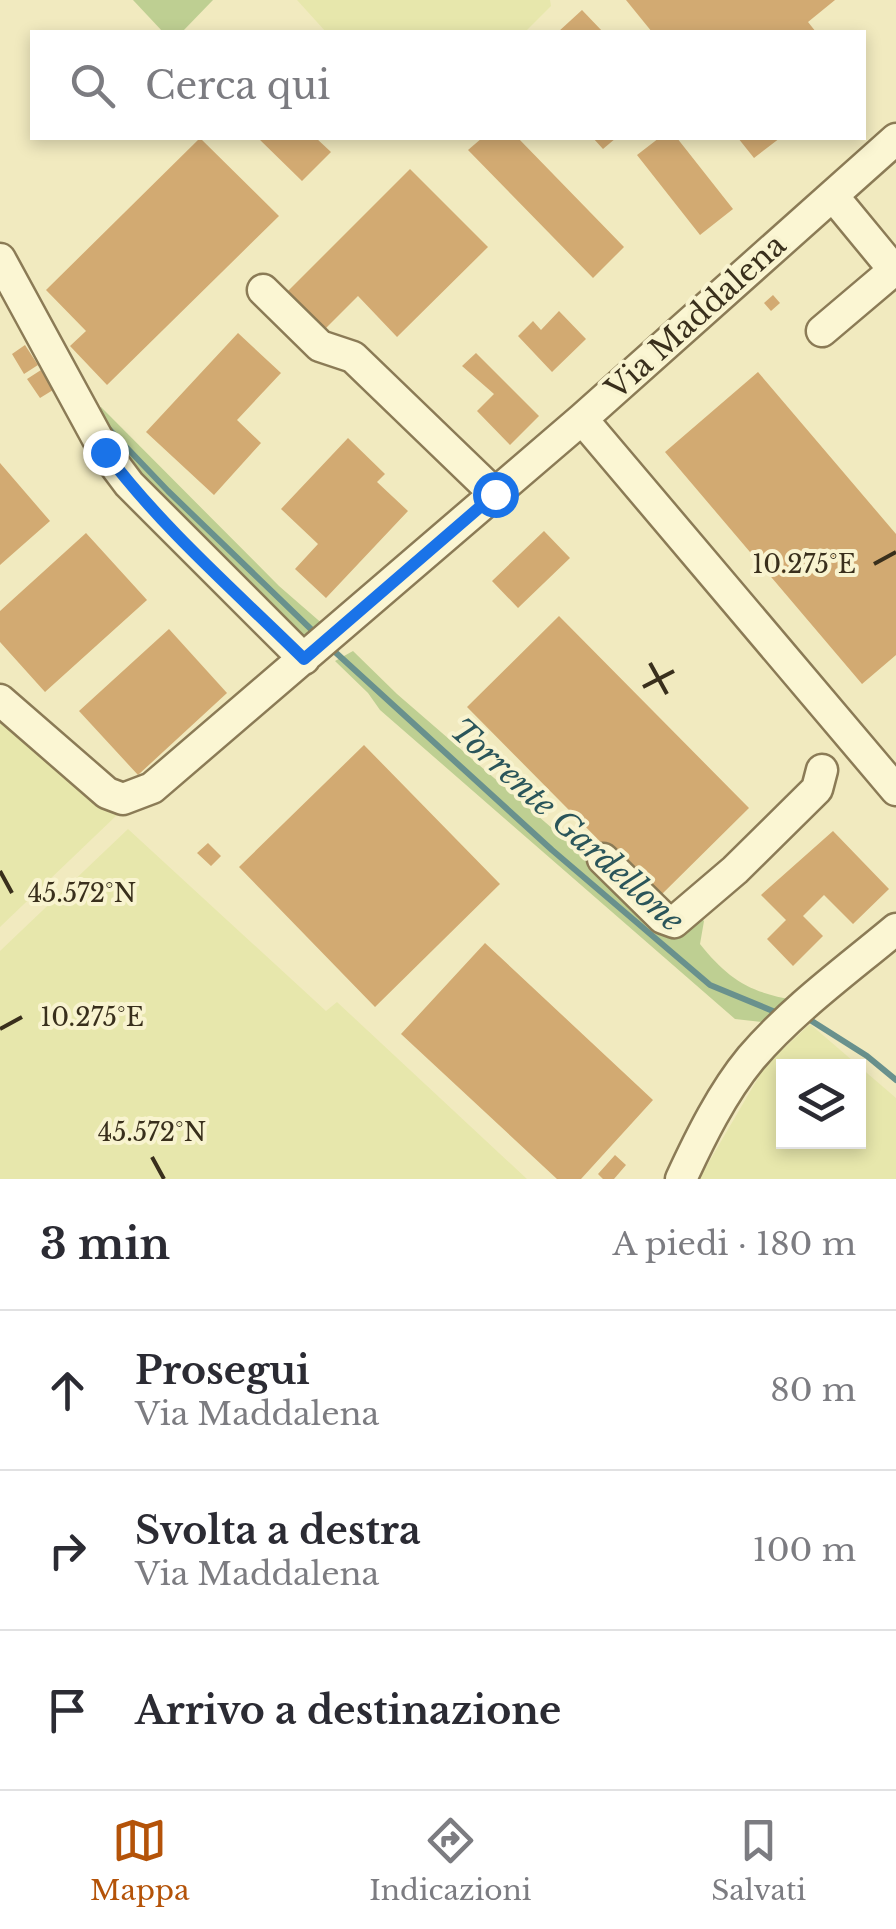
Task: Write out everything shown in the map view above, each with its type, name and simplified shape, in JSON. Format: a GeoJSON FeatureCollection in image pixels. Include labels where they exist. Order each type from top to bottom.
{"type":"FeatureCollection","features":[{"type":"Feature","properties":{"kind":"street","name":"Via Maddalena"},"geometry":{"type":"LineString","coordinates":[[0,700],[107,793],[123,799],[152,788],[582,419],[896,140]]}},
{"type":"Feature","properties":{"kind":"street"},"geometry":{"type":"LineString","coordinates":[[822,331],[894,270],[826,202]]}},
{"type":"Feature","properties":{"kind":"street"},"geometry":{"type":"LineString","coordinates":[[0,259],[105,452],[129,484],[304,659]]}},
{"type":"Feature","properties":{"kind":"street"},"geometry":{"type":"LineString","coordinates":[[263,290],[320,346],[353,356],[495,494]]}},
{"type":"Feature","properties":{"kind":"street"},"geometry":{"type":"LineString","coordinates":[[582,419],[896,790]]}},
{"type":"Feature","properties":{"kind":"street"},"geometry":{"type":"LineString","coordinates":[[718,860],[804,775],[822,770],[853,740]]}},
{"type":"Feature","properties":{"kind":"street"},"geometry":{"type":"LineString","coordinates":[[604,860],[663,918],[674,922],[690,912],[817,790],[822,770]]}},
{"type":"Feature","properties":{"kind":"street"},"geometry":{"type":"LineString","coordinates":[[681,1179],[748,1062],[781,1026],[896,928]]}},
{"type":"Feature","properties":{"kind":"green space"},"geometry":{"type":"Polygon","coordinates":[[[133,0],[213,0],[184,30],[161,30],[133,0]]]}},
{"type":"Feature","properties":{"kind":"green space"},"geometry":{"type":"Polygon","coordinates":[[[297,0],[550,0],[551,6],[527,30],[324,30],[297,0]]]}},
{"type":"Feature","properties":{"kind":"green space"},"geometry":{"type":"Polygon","coordinates":[[[101,407],[279,586],[325,626],[307,643],[140,484],[92,415],[101,407]]]}},
{"type":"Feature","properties":{"kind":"green space"},"geometry":{"type":"Polygon","coordinates":[[[353,651],[397,694],[673,933],[696,913],[704,921],[700,944],[720,967],[753,988],[795,1000],[771,1023],[735,1019],[380,710],[335,661],[353,651]]]}},
{"type":"Feature","properties":{"kind":"green space"},"geometry":{"type":"Polygon","coordinates":[[[0,710],[118,814],[0,927],[0,710]]]}},
{"type":"Feature","properties":{"kind":"green space"},"geometry":{"type":"Polygon","coordinates":[[[128,829],[326,1011],[337,1002],[527,1179],[0,1179],[0,951],[128,829]]]}},
{"type":"Feature","properties":{"kind":"green space"},"geometry":{"type":"Polygon","coordinates":[[[810,1024],[851,1059],[776,1059],[776,1149],[866,1149],[866,1072],[896,1098],[896,1179],[699,1179],[765,1066],[810,1024]]]}},
{"type":"Feature","properties":{"kind":"building"},"geometry":{"type":"Polygon","coordinates":[[[626,0],[835,0],[808,22],[814,30],[650,30],[626,0]]]}},
{"type":"Feature","properties":{"kind":"building"},"geometry":{"type":"Polygon","coordinates":[[[582,10],[601,30],[560,30],[582,10]]]}},
{"type":"Feature","properties":{"kind":"building"},"geometry":{"type":"Polygon","coordinates":[[[198,140],[279,216],[107,385],[70,346],[86,331],[46,290],[198,140]]]}},
{"type":"Feature","properties":{"kind":"building"},"geometry":{"type":"Polygon","coordinates":[[[260,140],[318,140],[331,152],[302,181],[260,140]]]}},
{"type":"Feature","properties":{"kind":"building"},"geometry":{"type":"Polygon","coordinates":[[[480,140],[520,140],[624,247],[593,278],[468,150],[480,140]]]}},
{"type":"Feature","properties":{"kind":"building"},"geometry":{"type":"Polygon","coordinates":[[[595,140],[614,140],[603,149],[595,140]]]}},
{"type":"Feature","properties":{"kind":"building"},"geometry":{"type":"Polygon","coordinates":[[[656,140],[679,140],[733,209],[700,235],[637,155],[656,140]]]}},
{"type":"Feature","properties":{"kind":"building"},"geometry":{"type":"Polygon","coordinates":[[[740,140],[777,140],[754,158],[740,140]]]}},
{"type":"Feature","properties":{"kind":"building"},"geometry":{"type":"Polygon","coordinates":[[[410,169],[488,247],[397,337],[358,296],[322,332],[285,294],[410,169]]]}},
{"type":"Feature","properties":{"kind":"building"},"geometry":{"type":"Polygon","coordinates":[[[773,295],[780,303],[771,311],[764,303],[773,295]]]}},
{"type":"Feature","properties":{"kind":"building"},"geometry":{"type":"Polygon","coordinates":[[[559,311],[586,339],[552,372],[518,336],[533,321],[541,330],[559,311]]]}},
{"type":"Feature","properties":{"kind":"building"},"geometry":{"type":"Polygon","coordinates":[[[238,333],[281,373],[237,420],[261,443],[214,495],[146,432],[238,333]]]}},
{"type":"Feature","properties":{"kind":"building"},"geometry":{"type":"Polygon","coordinates":[[[25,345],[38,365],[24,374],[12,354],[25,345]]]}},
{"type":"Feature","properties":{"kind":"building"},"geometry":{"type":"Polygon","coordinates":[[[476,353],[539,416],[510,445],[477,411],[494,394],[462,366],[476,353]]]}},
{"type":"Feature","properties":{"kind":"building"},"geometry":{"type":"Polygon","coordinates":[[[41,370],[53,390],[40,398],[27,379],[41,370]]]}},
{"type":"Feature","properties":{"kind":"building"},"geometry":{"type":"Polygon","coordinates":[[[758,372],[896,534],[896,655],[862,684],[665,452],[758,372]]]}},
{"type":"Feature","properties":{"kind":"building"},"geometry":{"type":"Polygon","coordinates":[[[348,438],[385,474],[377,482],[408,511],[326,598],[295,569],[318,544],[281,509],[348,438]]]}},
{"type":"Feature","properties":{"kind":"building"},"geometry":{"type":"Polygon","coordinates":[[[0,463],[50,521],[0,565],[0,463]]]}},
{"type":"Feature","properties":{"kind":"building"},"geometry":{"type":"Polygon","coordinates":[[[544,531],[570,558],[518,608],[492,581],[544,531]]]}},
{"type":"Feature","properties":{"kind":"building"},"geometry":{"type":"Polygon","coordinates":[[[86,533],[147,600],[45,692],[0,642],[0,611],[86,533]]]}},
{"type":"Feature","properties":{"kind":"building"},"geometry":{"type":"Polygon","coordinates":[[[559,616],[749,808],[657,899],[467,707],[559,616]]]}},
{"type":"Feature","properties":{"kind":"building"},"geometry":{"type":"Polygon","coordinates":[[[169,629],[227,693],[138,775],[79,711],[169,629]]]}},
{"type":"Feature","properties":{"kind":"building"},"geometry":{"type":"Polygon","coordinates":[[[364,745],[500,884],[375,1007],[239,867],[364,745]]]}},
{"type":"Feature","properties":{"kind":"building"},"geometry":{"type":"Polygon","coordinates":[[[833,831],[889,889],[853,924],[824,895],[803,916],[823,936],[793,966],[767,939],[786,920],[761,895],[833,831]]]}},
{"type":"Feature","properties":{"kind":"building"},"geometry":{"type":"Polygon","coordinates":[[[208,843],[221,856],[211,866],[197,853],[208,843]]]}},
{"type":"Feature","properties":{"kind":"building"},"geometry":{"type":"Polygon","coordinates":[[[485,943],[653,1100],[581,1179],[557,1179],[401,1034],[485,943]]]}},
{"type":"Feature","properties":{"kind":"building"},"geometry":{"type":"Polygon","coordinates":[[[615,1155],[626,1165],[614,1179],[603,1179],[598,1174],[615,1155]]]}},
{"type":"Feature","properties":{"kind":"waterway","name":"Torrente Gardellone"},"geometry":{"type":"LineString","coordinates":[[107,427],[316,634]]}},
{"type":"Feature","properties":{"kind":"waterway","name":"Torrente Gardellone"},"geometry":{"type":"LineString","coordinates":[[334,651],[552,850],[710,985],[780,1014]]}},
{"type":"Feature","properties":{"kind":"waterway","name":"Torrente Gardellone"},"geometry":{"type":"LineString","coordinates":[[807,1018],[867,1056],[896,1080]]}},
{"type":"Feature","properties":{"kind":"route"},"geometry":{"type":"LineString","coordinates":[[105,452],[172,529],[304,659],[495,494]]}}]}
